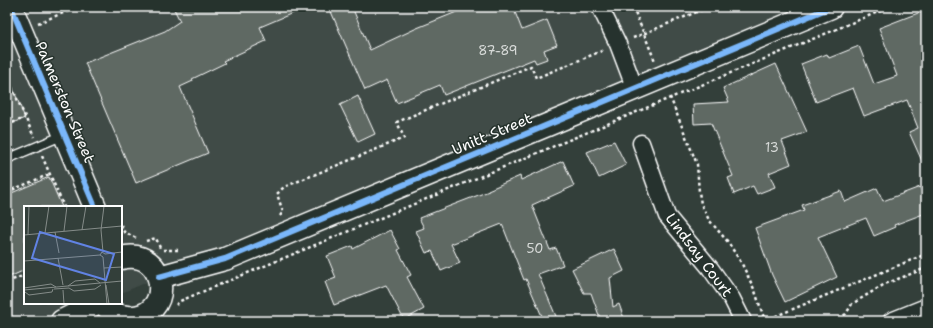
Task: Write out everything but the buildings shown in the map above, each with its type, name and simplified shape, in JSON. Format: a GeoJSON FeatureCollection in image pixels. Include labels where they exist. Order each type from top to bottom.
{"type":"FeatureCollection","features":[{"type":"Feature","properties":{"kind":"street","name":"Palmerston Street"},"geometry":{"type":"LineString","coordinates":[[10,7],[95,206]]}},
{"type":"Feature","properties":{"kind":"street"},"geometry":{"type":"LineString","coordinates":[[600,7],[618,44],[635,89]]}},
{"type":"Feature","properties":{"kind":"street","name":"Unitt Street"},"geometry":{"type":"LineString","coordinates":[[159,277],[225,259],[831,7]]}},
{"type":"Feature","properties":{"kind":"street","name":"Lindsay Court"},"geometry":{"type":"LineString","coordinates":[[641,143],[667,216],[710,268],[732,299],[743,321]]}},
{"type":"Feature","properties":{"kind":"street"},"geometry":{"type":"LineString","coordinates":[[105,304],[107,308],[122,317],[141,318],[158,301],[161,290],[159,277],[156,270],[150,263],[140,258],[129,256],[122,258]]}},
{"type":"Feature","properties":{"kind":"street"},"geometry":{"type":"LineString","coordinates":[[62,321],[95,304]]}},
{"type":"Feature","properties":{"kind":"street"},"geometry":{"type":"LineString","coordinates":[[891,321],[926,307]]}},
{"type":"Feature","properties":{"kind":"lane"},"geometry":{"type":"LineString","coordinates":[[7,159],[65,135]]}},
{"type":"Feature","properties":{"kind":"path"},"geometry":{"type":"LineString","coordinates":[[38,24],[78,7]]}},
{"type":"Feature","properties":{"kind":"path"},"geometry":{"type":"LineString","coordinates":[[633,7],[698,164],[701,204],[709,220],[728,242],[742,264],[755,291],[764,321],[926,254]]}},
{"type":"Feature","properties":{"kind":"path"},"geometry":{"type":"LineString","coordinates":[[278,218],[283,212],[277,194],[284,187],[404,138],[397,122],[531,66],[536,78],[709,7]]}},
{"type":"Feature","properties":{"kind":"path"},"geometry":{"type":"LineString","coordinates":[[175,307],[180,301],[890,7]]}},
{"type":"Feature","properties":{"kind":"path"},"geometry":{"type":"LineString","coordinates":[[7,125],[26,118]]}},
{"type":"Feature","properties":{"kind":"path"},"geometry":{"type":"LineString","coordinates":[[7,192],[50,174]]}},
{"type":"Feature","properties":{"kind":"path"},"geometry":{"type":"LineString","coordinates":[[161,250],[181,250]]}},
{"type":"Feature","properties":{"kind":"path"},"geometry":{"type":"LineString","coordinates":[[833,321],[846,314],[852,304],[885,284],[926,268]]}},
{"type":"Feature","properties":{"kind":"path"},"geometry":{"type":"LineString","coordinates":[[7,282],[24,274]]}},
{"type":"Feature","properties":{"kind":"shaded area"},"geometry":{"type":"Polygon","coordinates":[[[7,7],[810,7],[122,293],[122,206],[24,206],[24,304],[94,304],[52,321],[7,321],[7,7]]]}},
{"type":"Feature","properties":{"kind":"cycle path"},"geometry":{"type":"LineString","coordinates":[[11,7],[95,206]]}},
{"type":"Feature","properties":{"kind":"cycle path"},"geometry":{"type":"LineString","coordinates":[[159,277],[225,259],[831,7]]}}]}
